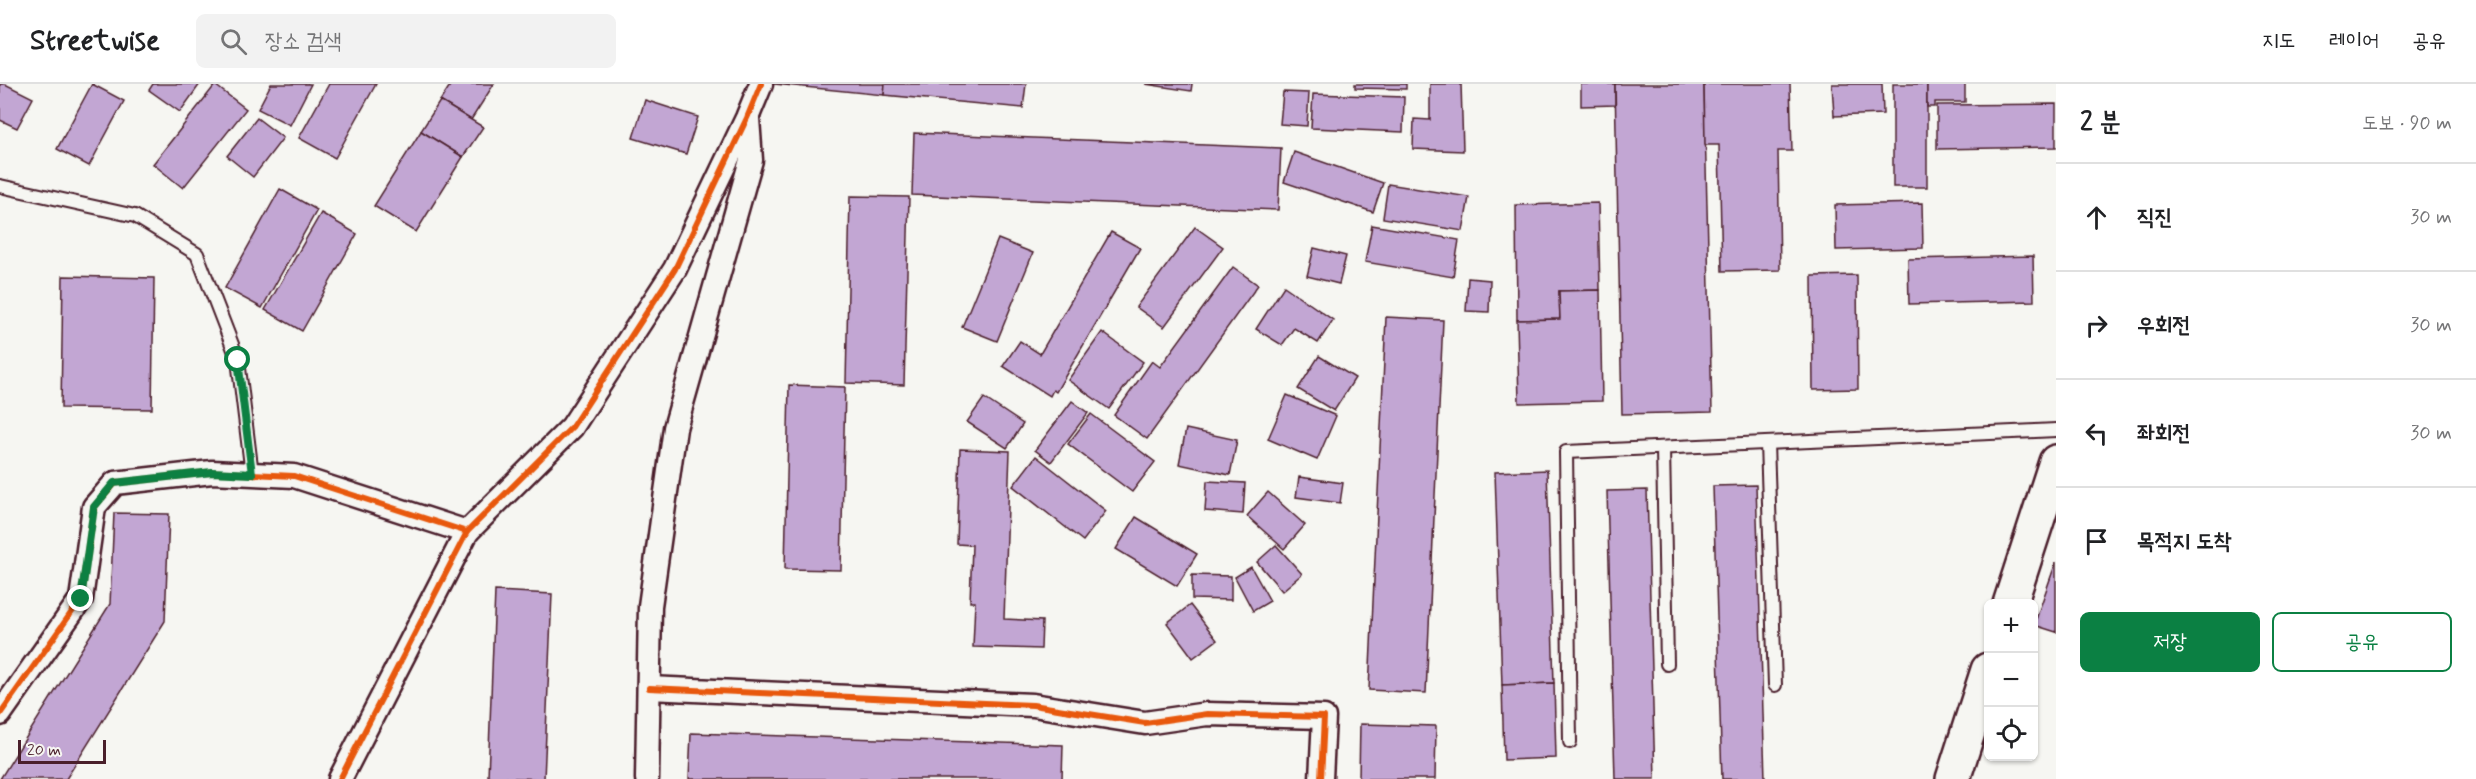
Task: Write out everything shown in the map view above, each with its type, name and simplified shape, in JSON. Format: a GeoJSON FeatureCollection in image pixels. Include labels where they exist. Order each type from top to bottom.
{"type":"FeatureCollection","features":[{"type":"Feature","properties":{"kind":"street"},"geometry":{"type":"LineString","coordinates":[[340,779],[467,532],[572,427],[675,269],[747,118],[760,84]]}},
{"type":"Feature","properties":{"kind":"street"},"geometry":{"type":"LineString","coordinates":[[647,779],[650,606],[675,428],[751,160],[747,118]]}},
{"type":"Feature","properties":{"kind":"street"},"geometry":{"type":"LineString","coordinates":[[2011,599],[2056,462]]}},
{"type":"Feature","properties":{"kind":"street"},"geometry":{"type":"LineString","coordinates":[[0,714],[81,599],[94,507],[114,483],[212,472],[294,476],[467,532]]}},
{"type":"Feature","properties":{"kind":"street"},"geometry":{"type":"LineString","coordinates":[[1953,779],[1984,685]]}},
{"type":"Feature","properties":{"kind":"street"},"geometry":{"type":"LineString","coordinates":[[649,688],[1033,705],[1145,723],[1207,714],[1324,717],[1321,779]]}},
{"type":"Feature","properties":{"kind":"lane"},"geometry":{"type":"LineString","coordinates":[[0,186],[135,216],[197,254],[238,360],[252,474]]}},
{"type":"Feature","properties":{"kind":"lane"},"geometry":{"type":"LineString","coordinates":[[1570,742],[1566,452],[2056,430]]}},
{"type":"Feature","properties":{"kind":"lane"},"geometry":{"type":"LineString","coordinates":[[1767,443],[1775,684]]}},
{"type":"Feature","properties":{"kind":"lane"},"geometry":{"type":"LineString","coordinates":[[1663,448],[1667,664]]}},
{"type":"Feature","properties":{"kind":"building"},"geometry":{"type":"Polygon","coordinates":[[[0,84],[5,84],[33,98],[17,128],[0,120],[0,84]]]}},
{"type":"Feature","properties":{"kind":"building"},"geometry":{"type":"Polygon","coordinates":[[[92,84],[124,101],[89,166],[57,149],[92,84]]]}},
{"type":"Feature","properties":{"kind":"building"},"geometry":{"type":"Polygon","coordinates":[[[153,84],[200,84],[180,112],[149,90],[153,84]]]}},
{"type":"Feature","properties":{"kind":"building"},"geometry":{"type":"Polygon","coordinates":[[[271,84],[311,84],[290,125],[258,109],[271,84]]]}},
{"type":"Feature","properties":{"kind":"building"},"geometry":{"type":"Polygon","coordinates":[[[329,84],[376,84],[335,158],[299,138],[329,84]]]}},
{"type":"Feature","properties":{"kind":"building"},"geometry":{"type":"Polygon","coordinates":[[[451,84],[494,84],[471,120],[440,101],[451,84]]]}},
{"type":"Feature","properties":{"kind":"building"},"geometry":{"type":"Polygon","coordinates":[[[774,84],[885,84],[884,95],[774,84]]]}},
{"type":"Feature","properties":{"kind":"building"},"geometry":{"type":"Polygon","coordinates":[[[885,84],[1026,84],[1023,108],[884,95],[885,84]]]}},
{"type":"Feature","properties":{"kind":"building"},"geometry":{"type":"Polygon","coordinates":[[[1145,84],[1192,84],[1191,91],[1145,84]]]}},
{"type":"Feature","properties":{"kind":"building"},"geometry":{"type":"Polygon","coordinates":[[[1355,84],[1406,84],[1406,89],[1355,88],[1355,84]]]}},
{"type":"Feature","properties":{"kind":"building"},"geometry":{"type":"Polygon","coordinates":[[[1430,84],[1461,84],[1463,151],[1413,149],[1414,119],[1430,120],[1430,84]]]}},
{"type":"Feature","properties":{"kind":"building"},"geometry":{"type":"Polygon","coordinates":[[[1581,84],[1615,84],[1615,105],[1581,106],[1581,84]]]}},
{"type":"Feature","properties":{"kind":"building"},"geometry":{"type":"Polygon","coordinates":[[[1615,84],[1704,84],[1712,412],[1622,414],[1615,84]]]}},
{"type":"Feature","properties":{"kind":"building"},"geometry":{"type":"Polygon","coordinates":[[[1704,84],[1790,84],[1792,151],[1778,151],[1780,270],[1722,271],[1719,145],[1705,145],[1704,84]]]}},
{"type":"Feature","properties":{"kind":"building"},"geometry":{"type":"Polygon","coordinates":[[[1832,84],[1882,84],[1883,114],[1834,116],[1832,84]]]}},
{"type":"Feature","properties":{"kind":"building"},"geometry":{"type":"Polygon","coordinates":[[[1893,84],[1927,84],[1927,187],[1893,187],[1893,84]]]}},
{"type":"Feature","properties":{"kind":"building"},"geometry":{"type":"Polygon","coordinates":[[[1927,84],[1965,84],[1965,102],[1935,102],[1935,107],[1927,107],[1927,84]]]}},
{"type":"Feature","properties":{"kind":"building"},"geometry":{"type":"Polygon","coordinates":[[[215,85],[246,109],[183,188],[153,164],[215,85]]]}},
{"type":"Feature","properties":{"kind":"building"},"geometry":{"type":"Polygon","coordinates":[[[1283,92],[1309,93],[1307,126],[1280,124],[1283,92]]]}},
{"type":"Feature","properties":{"kind":"building"},"geometry":{"type":"Polygon","coordinates":[[[1313,94],[1404,97],[1403,132],[1311,128],[1313,94]]]}},
{"type":"Feature","properties":{"kind":"building"},"geometry":{"type":"Polygon","coordinates":[[[645,100],[698,117],[686,154],[633,138],[645,100]]]}},
{"type":"Feature","properties":{"kind":"building"},"geometry":{"type":"Polygon","coordinates":[[[440,101],[483,127],[463,157],[421,131],[440,101]]]}},
{"type":"Feature","properties":{"kind":"building"},"geometry":{"type":"Polygon","coordinates":[[[2056,104],[2056,147],[1937,149],[1937,105],[2056,104]]]}},
{"type":"Feature","properties":{"kind":"building"},"geometry":{"type":"Polygon","coordinates":[[[257,118],[283,138],[253,177],[227,156],[257,118]]]}},
{"type":"Feature","properties":{"kind":"building"},"geometry":{"type":"Polygon","coordinates":[[[421,131],[463,157],[416,232],[374,206],[421,131]]]}},
{"type":"Feature","properties":{"kind":"building"},"geometry":{"type":"Polygon","coordinates":[[[914,133],[1281,148],[1278,210],[912,195],[914,133]]]}},
{"type":"Feature","properties":{"kind":"building"},"geometry":{"type":"Polygon","coordinates":[[[1294,152],[1383,183],[1373,212],[1284,182],[1294,152]]]}},
{"type":"Feature","properties":{"kind":"building"},"geometry":{"type":"Polygon","coordinates":[[[1388,184],[1469,197],[1463,231],[1383,218],[1388,184]]]}},
{"type":"Feature","properties":{"kind":"building"},"geometry":{"type":"Polygon","coordinates":[[[280,189],[317,210],[262,308],[225,288],[280,189]]]}},
{"type":"Feature","properties":{"kind":"building"},"geometry":{"type":"Polygon","coordinates":[[[850,196],[909,197],[904,385],[846,383],[850,196]]]}},
{"type":"Feature","properties":{"kind":"building"},"geometry":{"type":"Polygon","coordinates":[[[1598,203],[1600,290],[1559,291],[1560,319],[1517,320],[1516,205],[1598,203]]]}},
{"type":"Feature","properties":{"kind":"building"},"geometry":{"type":"Polygon","coordinates":[[[1922,203],[1923,248],[1836,250],[1835,205],[1922,203]]]}},
{"type":"Feature","properties":{"kind":"building"},"geometry":{"type":"Polygon","coordinates":[[[321,213],[357,234],[302,331],[265,310],[321,213]]]}},
{"type":"Feature","properties":{"kind":"building"},"geometry":{"type":"Polygon","coordinates":[[[1372,225],[1459,240],[1453,277],[1365,262],[1372,225]]]}},
{"type":"Feature","properties":{"kind":"building"},"geometry":{"type":"Polygon","coordinates":[[[1195,227],[1223,247],[1164,327],[1136,307],[1195,227]]]}},
{"type":"Feature","properties":{"kind":"building"},"geometry":{"type":"Polygon","coordinates":[[[1111,232],[1140,248],[1056,392],[1053,390],[1050,396],[1003,366],[1020,341],[1040,354],[1111,232]]]}},
{"type":"Feature","properties":{"kind":"building"},"geometry":{"type":"Polygon","coordinates":[[[998,239],[1033,253],[997,341],[962,327],[998,239]]]}},
{"type":"Feature","properties":{"kind":"building"},"geometry":{"type":"Polygon","coordinates":[[[1314,248],[1346,256],[1339,284],[1307,276],[1314,248]]]}},
{"type":"Feature","properties":{"kind":"building"},"geometry":{"type":"Polygon","coordinates":[[[2033,256],[2034,301],[1909,304],[1908,259],[2033,256]]]}},
{"type":"Feature","properties":{"kind":"building"},"geometry":{"type":"Polygon","coordinates":[[[1233,267],[1258,285],[1147,439],[1114,415],[1152,361],[1160,367],[1233,267]]]}},
{"type":"Feature","properties":{"kind":"building"},"geometry":{"type":"Polygon","coordinates":[[[1857,275],[1858,389],[1813,390],[1812,276],[1857,275]]]}},
{"type":"Feature","properties":{"kind":"building"},"geometry":{"type":"Polygon","coordinates":[[[63,276],[154,278],[152,409],[61,408],[63,276]]]}},
{"type":"Feature","properties":{"kind":"building"},"geometry":{"type":"Polygon","coordinates":[[[1468,278],[1490,280],[1489,312],[1466,311],[1468,278]]]}},
{"type":"Feature","properties":{"kind":"building"},"geometry":{"type":"Polygon","coordinates":[[[1284,286],[1333,320],[1318,343],[1294,328],[1282,345],[1256,329],[1284,286]]]}},
{"type":"Feature","properties":{"kind":"building"},"geometry":{"type":"Polygon","coordinates":[[[1600,290],[1602,401],[1519,403],[1517,320],[1560,319],[1559,291],[1600,290]]]}},
{"type":"Feature","properties":{"kind":"building"},"geometry":{"type":"Polygon","coordinates":[[[1386,317],[1443,320],[1426,693],[1369,690],[1386,317]]]}},
{"type":"Feature","properties":{"kind":"building"},"geometry":{"type":"Polygon","coordinates":[[[1102,332],[1143,362],[1109,409],[1068,380],[1102,332]]]}},
{"type":"Feature","properties":{"kind":"building"},"geometry":{"type":"Polygon","coordinates":[[[1319,356],[1355,378],[1334,411],[1298,389],[1319,356]]]}},
{"type":"Feature","properties":{"kind":"building"},"geometry":{"type":"Polygon","coordinates":[[[789,385],[845,387],[841,570],[785,569],[789,385]]]}},
{"type":"Feature","properties":{"kind":"building"},"geometry":{"type":"Polygon","coordinates":[[[1287,395],[1336,416],[1317,460],[1268,439],[1287,395]]]}},
{"type":"Feature","properties":{"kind":"building"},"geometry":{"type":"Polygon","coordinates":[[[984,398],[1023,424],[1007,448],[967,422],[984,398]]]}},
{"type":"Feature","properties":{"kind":"building"},"geometry":{"type":"Polygon","coordinates":[[[1072,401],[1088,413],[1051,462],[1035,450],[1072,401]]]}},
{"type":"Feature","properties":{"kind":"building"},"geometry":{"type":"Polygon","coordinates":[[[1091,414],[1155,462],[1132,492],[1068,444],[1091,414]]]}},
{"type":"Feature","properties":{"kind":"building"},"geometry":{"type":"Polygon","coordinates":[[[1186,429],[1237,440],[1230,475],[1179,464],[1186,429]]]}},
{"type":"Feature","properties":{"kind":"building"},"geometry":{"type":"Polygon","coordinates":[[[960,449],[1010,451],[1004,619],[1042,621],[1041,649],[973,647],[975,602],[970,602],[972,545],[957,544],[960,449]]]}},
{"type":"Feature","properties":{"kind":"building"},"geometry":{"type":"Polygon","coordinates":[[[1036,456],[1106,511],[1083,541],[1013,486],[1036,456]]]}},
{"type":"Feature","properties":{"kind":"building"},"geometry":{"type":"Polygon","coordinates":[[[1547,470],[1554,683],[1502,685],[1495,472],[1547,470]]]}},
{"type":"Feature","properties":{"kind":"building"},"geometry":{"type":"Polygon","coordinates":[[[1299,477],[1343,483],[1340,503],[1296,497],[1299,477]]]}},
{"type":"Feature","properties":{"kind":"building"},"geometry":{"type":"Polygon","coordinates":[[[1207,481],[1245,483],[1243,514],[1205,511],[1207,481]]]}},
{"type":"Feature","properties":{"kind":"building"},"geometry":{"type":"Polygon","coordinates":[[[1756,485],[1765,779],[1722,779],[1713,486],[1756,485]]]}},
{"type":"Feature","properties":{"kind":"building"},"geometry":{"type":"Polygon","coordinates":[[[1647,490],[1655,779],[1615,779],[1607,491],[1647,490]]]}},
{"type":"Feature","properties":{"kind":"building"},"geometry":{"type":"Polygon","coordinates":[[[1268,492],[1305,525],[1284,549],[1247,516],[1268,492]]]}},
{"type":"Feature","properties":{"kind":"building"},"geometry":{"type":"Polygon","coordinates":[[[114,513],[169,514],[165,621],[66,779],[0,779],[110,604],[114,513]]]}},
{"type":"Feature","properties":{"kind":"building"},"geometry":{"type":"Polygon","coordinates":[[[1136,517],[1197,554],[1177,586],[1116,549],[1136,517]]]}},
{"type":"Feature","properties":{"kind":"building"},"geometry":{"type":"Polygon","coordinates":[[[1276,545],[1302,574],[1282,591],[1257,562],[1276,545]]]}},
{"type":"Feature","properties":{"kind":"building"},"geometry":{"type":"Polygon","coordinates":[[[2056,562],[2056,632],[2038,626],[2038,614],[2056,562]]]}},
{"type":"Feature","properties":{"kind":"building"},"geometry":{"type":"Polygon","coordinates":[[[1251,567],[1270,601],[1253,611],[1235,577],[1251,567]]]}},
{"type":"Feature","properties":{"kind":"building"},"geometry":{"type":"Polygon","coordinates":[[[1192,575],[1231,576],[1231,600],[1192,599],[1192,575]]]}},
{"type":"Feature","properties":{"kind":"building"},"geometry":{"type":"Polygon","coordinates":[[[495,591],[552,594],[544,779],[488,777],[495,591]]]}},
{"type":"Feature","properties":{"kind":"building"},"geometry":{"type":"Polygon","coordinates":[[[1190,605],[1217,640],[1193,658],[1167,623],[1190,605]]]}},
{"type":"Feature","properties":{"kind":"building"},"geometry":{"type":"Polygon","coordinates":[[[1554,683],[1556,758],[1504,760],[1502,685],[1554,683]]]}},
{"type":"Feature","properties":{"kind":"building"},"geometry":{"type":"Polygon","coordinates":[[[1360,724],[1436,726],[1435,779],[1359,779],[1360,724]]]}},
{"type":"Feature","properties":{"kind":"building"},"geometry":{"type":"Polygon","coordinates":[[[691,733],[1063,745],[1062,779],[689,779],[691,733]]]}},
{"type":"Feature","properties":{"kind":"cycle path"},"geometry":{"type":"LineString","coordinates":[[340,779],[467,532],[572,427],[675,269],[761,84]]}},
{"type":"Feature","properties":{"kind":"cycle path"},"geometry":{"type":"LineString","coordinates":[[0,714],[81,599],[94,507],[115,483],[212,472],[294,476],[467,532]]}},
{"type":"Feature","properties":{"kind":"cycle path"},"geometry":{"type":"LineString","coordinates":[[649,688],[1033,705],[1145,723],[1207,714],[1324,717],[1321,779]]}},
{"type":"Feature","properties":{"kind":"route"},"geometry":{"type":"LineString","coordinates":[[81,599],[94,507],[114,483],[212,472],[252,474],[238,360]]}}]}
